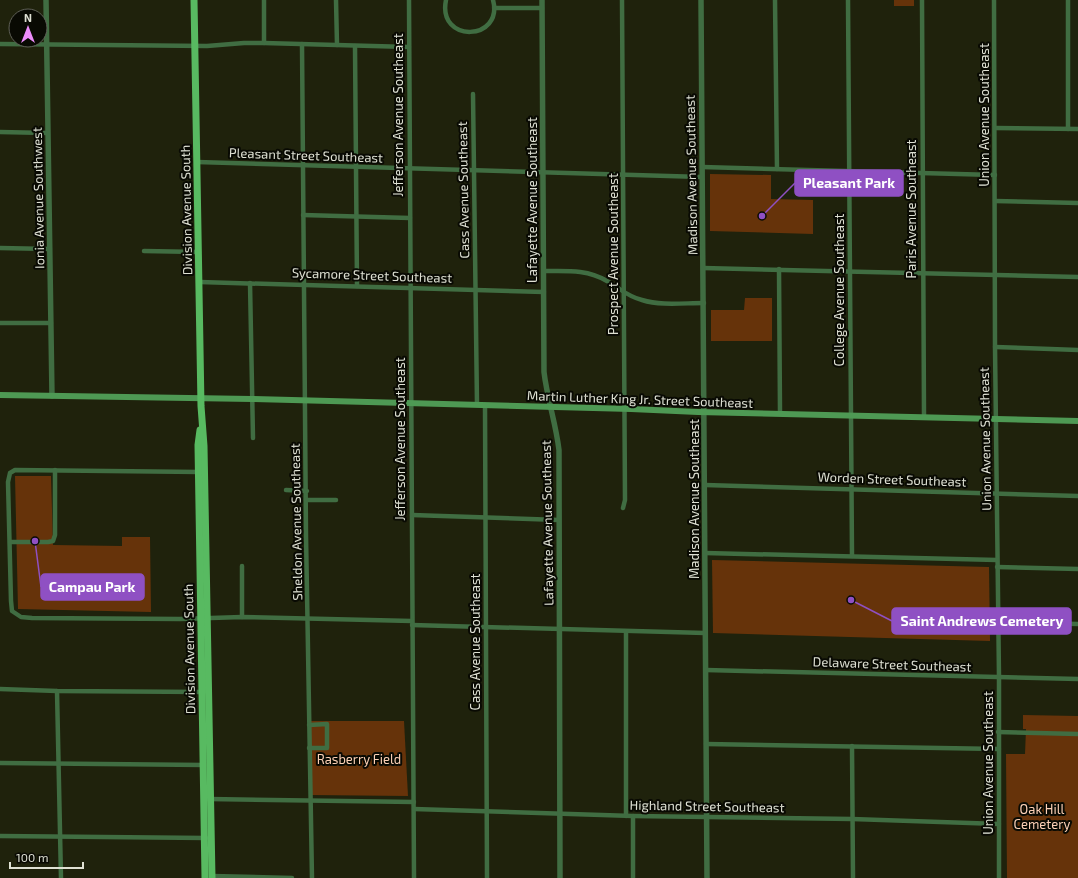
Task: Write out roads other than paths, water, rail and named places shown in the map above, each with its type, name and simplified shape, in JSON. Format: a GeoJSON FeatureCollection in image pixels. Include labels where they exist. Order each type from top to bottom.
{"type":"FeatureCollection","features":[{"type":"Feature","properties":{"kind":"main road","name":"Division Avenue South"},"geometry":{"type":"LineString","coordinates":[[194,0],[200,282],[201,420],[204,446],[201,472],[209,877]]}},
{"type":"Feature","properties":{"kind":"main road","name":"Martin Luther King Jr. Street Southeast"},"geometry":{"type":"LineString","coordinates":[[0,395],[252,399],[1078,421]]}},
{"type":"Feature","properties":{"kind":"street"},"geometry":{"type":"LineString","coordinates":[[264,0],[264,43]]}},
{"type":"Feature","properties":{"kind":"street"},"geometry":{"type":"LineString","coordinates":[[336,0],[337,45]]}},
{"type":"Feature","properties":{"kind":"street","name":"Jefferson Avenue Southeast"},"geometry":{"type":"LineString","coordinates":[[409,0],[414,878]]}},
{"type":"Feature","properties":{"kind":"street"},"geometry":{"type":"LineString","coordinates":[[446,0],[445,13],[451,24],[456,28],[468,32],[475,32],[486,26],[491,21],[494,8],[493,0]]}},
{"type":"Feature","properties":{"kind":"street","name":"Lafayette Avenue Southeast"},"geometry":{"type":"LineString","coordinates":[[542,0],[544,372],[545,384],[559,450],[560,878]]}},
{"type":"Feature","properties":{"kind":"street","name":"Prospect Avenue Southeast"},"geometry":{"type":"LineString","coordinates":[[622,0],[625,409],[625,500],[623,508]]}},
{"type":"Feature","properties":{"kind":"street","name":"Madison Avenue Southeast"},"geometry":{"type":"LineString","coordinates":[[701,0],[706,553],[705,633],[707,878]]}},
{"type":"Feature","properties":{"kind":"street"},"geometry":{"type":"LineString","coordinates":[[775,0],[777,169]]}},
{"type":"Feature","properties":{"kind":"street","name":"College Avenue Southeast"},"geometry":{"type":"LineString","coordinates":[[848,0],[852,556]]}},
{"type":"Feature","properties":{"kind":"street","name":"Paris Avenue Southeast"},"geometry":{"type":"LineString","coordinates":[[922,0],[922,273],[924,417]]}},
{"type":"Feature","properties":{"kind":"street","name":"Union Avenue Southeast"},"geometry":{"type":"LineString","coordinates":[[994,0],[999,878]]}},
{"type":"Feature","properties":{"kind":"street"},"geometry":{"type":"LineString","coordinates":[[1068,0],[1068,129]]}},
{"type":"Feature","properties":{"kind":"street"},"geometry":{"type":"LineString","coordinates":[[494,8],[542,8]]}},
{"type":"Feature","properties":{"kind":"street"},"geometry":{"type":"LineString","coordinates":[[48,44],[195,46],[264,43],[409,47]]}},
{"type":"Feature","properties":{"kind":"street","name":"Sheldon Avenue Southeast"},"geometry":{"type":"LineString","coordinates":[[302,44],[306,500],[312,878]]}},
{"type":"Feature","properties":{"kind":"street"},"geometry":{"type":"LineString","coordinates":[[355,46],[357,286]]}},
{"type":"Feature","properties":{"kind":"street","name":"Ionia Avenue Southwest"},"geometry":{"type":"LineString","coordinates":[[46,48],[52,396]]}},
{"type":"Feature","properties":{"kind":"street","name":"Cass Avenue Southeast"},"geometry":{"type":"LineString","coordinates":[[473,94],[477,405]]}},
{"type":"Feature","properties":{"kind":"street"},"geometry":{"type":"LineString","coordinates":[[995,128],[1078,129]]}},
{"type":"Feature","properties":{"kind":"street"},"geometry":{"type":"LineString","coordinates":[[0,132],[48,132]]}},
{"type":"Feature","properties":{"kind":"street","name":"Pleasant Street Southeast"},"geometry":{"type":"LineString","coordinates":[[197,162],[702,176]]}},
{"type":"Feature","properties":{"kind":"street"},"geometry":{"type":"LineString","coordinates":[[702,167],[995,175]]}},
{"type":"Feature","properties":{"kind":"street"},"geometry":{"type":"LineString","coordinates":[[995,201],[1078,203]]}},
{"type":"Feature","properties":{"kind":"street"},"geometry":{"type":"LineString","coordinates":[[303,216],[410,218]]}},
{"type":"Feature","properties":{"kind":"street"},"geometry":{"type":"LineString","coordinates":[[0,248],[50,249]]}},
{"type":"Feature","properties":{"kind":"street"},"geometry":{"type":"LineString","coordinates":[[144,251],[199,252]]}},
{"type":"Feature","properties":{"kind":"street"},"geometry":{"type":"LineString","coordinates":[[703,268],[1078,276]]}},
{"type":"Feature","properties":{"kind":"street"},"geometry":{"type":"LineString","coordinates":[[778,269],[780,414]]}},
{"type":"Feature","properties":{"kind":"street"},"geometry":{"type":"LineString","coordinates":[[544,271],[577,271],[592,274],[609,282],[624,293],[637,299],[651,302],[704,303]]}},
{"type":"Feature","properties":{"kind":"street","name":"Sycamore Street Southeast"},"geometry":{"type":"LineString","coordinates":[[200,282],[250,282],[544,292]]}},
{"type":"Feature","properties":{"kind":"street"},"geometry":{"type":"LineString","coordinates":[[250,282],[253,438]]}},
{"type":"Feature","properties":{"kind":"street"},"geometry":{"type":"LineString","coordinates":[[0,323],[51,323]]}},
{"type":"Feature","properties":{"kind":"street"},"geometry":{"type":"LineString","coordinates":[[995,347],[1078,350]]}},
{"type":"Feature","properties":{"kind":"street","name":"Cass Avenue Southeast"},"geometry":{"type":"LineString","coordinates":[[485,405],[487,878]]}},
{"type":"Feature","properties":{"kind":"street"},"geometry":{"type":"LineString","coordinates":[[201,472],[21,469],[10,473],[8,482],[11,608],[15,614],[21,617],[32,618],[166,619],[242,617],[626,632],[705,633]]}},
{"type":"Feature","properties":{"kind":"street"},"geometry":{"type":"LineString","coordinates":[[10,542],[53,541],[55,535],[55,470]]}},
{"type":"Feature","properties":{"kind":"street","name":"Worden Street Southeast"},"geometry":{"type":"LineString","coordinates":[[705,485],[1078,496]]}},
{"type":"Feature","properties":{"kind":"street"},"geometry":{"type":"LineString","coordinates":[[286,490],[306,491]]}},
{"type":"Feature","properties":{"kind":"street"},"geometry":{"type":"LineString","coordinates":[[306,500],[336,500]]}},
{"type":"Feature","properties":{"kind":"street"},"geometry":{"type":"LineString","coordinates":[[412,515],[559,520]]}},
{"type":"Feature","properties":{"kind":"street"},"geometry":{"type":"LineString","coordinates":[[706,553],[997,560]]}},
{"type":"Feature","properties":{"kind":"street"},"geometry":{"type":"LineString","coordinates":[[242,566],[242,617]]}},
{"type":"Feature","properties":{"kind":"street"},"geometry":{"type":"LineString","coordinates":[[997,567],[1078,569]]}},
{"type":"Feature","properties":{"kind":"street"},"geometry":{"type":"LineString","coordinates":[[998,622],[1078,624]]}},
{"type":"Feature","properties":{"kind":"street"},"geometry":{"type":"LineString","coordinates":[[626,632],[626,816]]}},
{"type":"Feature","properties":{"kind":"street","name":"Delaware Street Southeast"},"geometry":{"type":"LineString","coordinates":[[706,670],[1078,679]]}},
{"type":"Feature","properties":{"kind":"street"},"geometry":{"type":"LineString","coordinates":[[0,689],[205,692]]}},
{"type":"Feature","properties":{"kind":"street"},"geometry":{"type":"LineString","coordinates":[[57,691],[61,878]]}},
{"type":"Feature","properties":{"kind":"street"},"geometry":{"type":"LineString","coordinates":[[309,725],[327,724],[327,748],[309,748]]}},
{"type":"Feature","properties":{"kind":"street"},"geometry":{"type":"LineString","coordinates":[[998,732],[1078,734]]}},
{"type":"Feature","properties":{"kind":"street"},"geometry":{"type":"LineString","coordinates":[[706,744],[999,749]]}},
{"type":"Feature","properties":{"kind":"street"},"geometry":{"type":"LineString","coordinates":[[852,746],[853,878]]}},
{"type":"Feature","properties":{"kind":"street"},"geometry":{"type":"LineString","coordinates":[[0,764],[206,765]]}},
{"type":"Feature","properties":{"kind":"street"},"geometry":{"type":"LineString","coordinates":[[207,799],[414,802]]}},
{"type":"Feature","properties":{"kind":"street","name":"Highland Street Southeast"},"geometry":{"type":"LineString","coordinates":[[414,809],[626,816],[999,824]]}},
{"type":"Feature","properties":{"kind":"street"},"geometry":{"type":"LineString","coordinates":[[633,816],[633,878]]}},
{"type":"Feature","properties":{"kind":"street"},"geometry":{"type":"LineString","coordinates":[[0,836],[60,838],[208,838]]}},
{"type":"Feature","properties":{"kind":"street"},"geometry":{"type":"LineString","coordinates":[[209,877],[292,878]]}},
{"type":"Feature","properties":{"kind":"place","name":"Pleasant Park"},"geometry":{"type":"Point","coordinates":[762,216]}},
{"type":"Feature","properties":{"kind":"place","name":"Campau Park"},"geometry":{"type":"Point","coordinates":[35,541]}},
{"type":"Feature","properties":{"kind":"place","name":"Saint Andrews Cemetery"},"geometry":{"type":"Point","coordinates":[851,600]}},
{"type":"Feature","properties":{"kind":"park label","name":"Rasberry Field"},"geometry":{"type":"Point","coordinates":[359,759]}},
{"type":"Feature","properties":{"kind":"park label","name":"Oak Hill Cemetery"},"geometry":{"type":"Point","coordinates":[1042,816]}}]}
